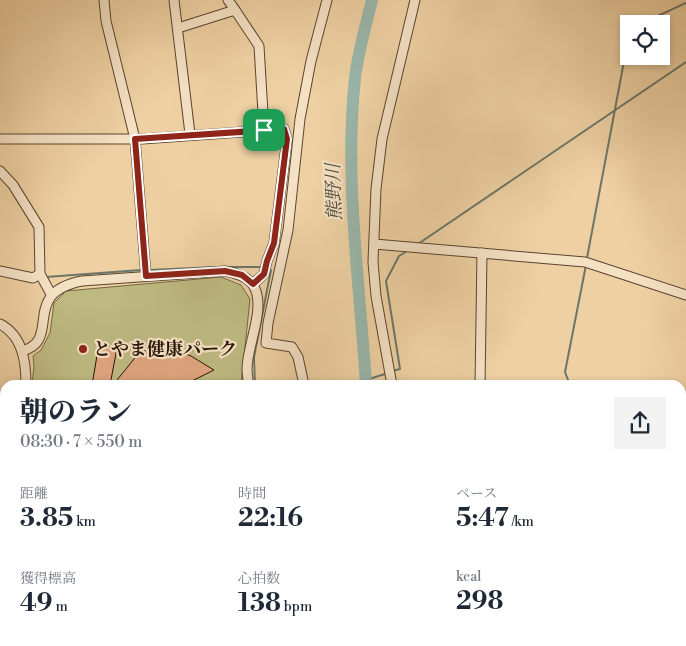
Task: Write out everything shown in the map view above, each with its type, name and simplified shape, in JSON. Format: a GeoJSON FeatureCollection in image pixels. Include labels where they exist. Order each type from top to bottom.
{"type":"FeatureCollection","features":[{"type":"Feature","properties":{"kind":"street"},"geometry":{"type":"LineString","coordinates":[[104,0],[106,21],[135,139],[146,276]]}},
{"type":"Feature","properties":{"kind":"street"},"geometry":{"type":"LineString","coordinates":[[174,0],[190,134]]}},
{"type":"Feature","properties":{"kind":"street"},"geometry":{"type":"LineString","coordinates":[[228,0],[259,46],[264,130]]}},
{"type":"Feature","properties":{"kind":"street"},"geometry":{"type":"LineString","coordinates":[[303,380],[298,357],[292,347],[266,343],[268,323],[288,230],[300,119],[311,61],[328,0]]}},
{"type":"Feature","properties":{"kind":"street"},"geometry":{"type":"LineString","coordinates":[[391,380],[376,296],[374,244],[376,188],[382,139],[415,0]]}},
{"type":"Feature","properties":{"kind":"street"},"geometry":{"type":"LineString","coordinates":[[178,28],[235,10]]}},
{"type":"Feature","properties":{"kind":"street"},"geometry":{"type":"LineString","coordinates":[[0,139],[135,139],[284,129],[287,139],[274,243],[264,274],[253,284]]}},
{"type":"Feature","properties":{"kind":"street"},"geometry":{"type":"LineString","coordinates":[[0,171],[13,185],[39,227],[40,274],[51,294]]}},
{"type":"Feature","properties":{"kind":"street"},"geometry":{"type":"LineString","coordinates":[[374,244],[585,262],[686,295]]}},
{"type":"Feature","properties":{"kind":"street"},"geometry":{"type":"LineString","coordinates":[[480,380],[482,253]]}},
{"type":"Feature","properties":{"kind":"street"},"geometry":{"type":"LineString","coordinates":[[0,271],[33,278],[40,274]]}},
{"type":"Feature","properties":{"kind":"street"},"geometry":{"type":"LineString","coordinates":[[22,351],[32,347],[40,338],[47,300],[61,286],[82,281],[225,271],[242,275],[253,284],[258,307],[247,368],[248,380]]}},
{"type":"Feature","properties":{"kind":"street"},"geometry":{"type":"LineString","coordinates":[[0,324],[16,338],[22,351],[26,368],[26,380]]}},
{"type":"Feature","properties":{"kind":"shaded area"},"geometry":{"type":"Polygon","coordinates":[[[221,277],[241,285],[250,299],[242,380],[33,380],[33,356],[41,350],[50,333],[54,303],[66,291],[221,277]]]}},
{"type":"Feature","properties":{"kind":"building"},"geometry":{"type":"Polygon","coordinates":[[[99,344],[117,348],[111,380],[93,380],[99,344]]]}},
{"type":"Feature","properties":{"kind":"building"},"geometry":{"type":"Polygon","coordinates":[[[151,348],[166,348],[191,356],[214,370],[194,380],[117,380],[138,354],[151,348]]]}},
{"type":"Feature","properties":{"kind":"waterway","name":"熊野川"},"geometry":{"type":"LineString","coordinates":[[366,380],[354,232],[351,155],[355,78],[360,48],[372,0]]}},
{"type":"Feature","properties":{"kind":"waterway"},"geometry":{"type":"LineString","coordinates":[[660,15],[686,3]]}},
{"type":"Feature","properties":{"kind":"waterway"},"geometry":{"type":"LineString","coordinates":[[418,244],[686,62]]}},
{"type":"Feature","properties":{"kind":"waterway"},"geometry":{"type":"LineString","coordinates":[[587,258],[623,65]]}},
{"type":"Feature","properties":{"kind":"waterway"},"geometry":{"type":"LineString","coordinates":[[392,371],[400,369],[386,281],[399,256],[407,251]]}},
{"type":"Feature","properties":{"kind":"waterway"},"geometry":{"type":"LineString","coordinates":[[568,380],[565,372],[586,265]]}},
{"type":"Feature","properties":{"kind":"waterway"},"geometry":{"type":"LineString","coordinates":[[149,270],[216,267]]}},
{"type":"Feature","properties":{"kind":"waterway"},"geometry":{"type":"LineString","coordinates":[[226,267],[264,267]]}},
{"type":"Feature","properties":{"kind":"waterway"},"geometry":{"type":"LineString","coordinates":[[255,380],[254,357],[271,270],[268,268]]}},
{"type":"Feature","properties":{"kind":"waterway"},"geometry":{"type":"LineString","coordinates":[[46,277],[141,270]]}},
{"type":"Feature","properties":{"kind":"waterway"},"geometry":{"type":"LineString","coordinates":[[366,380],[388,373]]}},
{"type":"Feature","properties":{"kind":"place","name":"とやま健康パーク"},"geometry":{"type":"Point","coordinates":[83,349]}},
{"type":"Feature","properties":{"kind":"route"},"geometry":{"type":"LineString","coordinates":[[284,129],[287,139],[274,243],[264,274],[253,284],[242,275],[225,271],[146,276],[135,139],[264,130],[284,129]]}}]}
